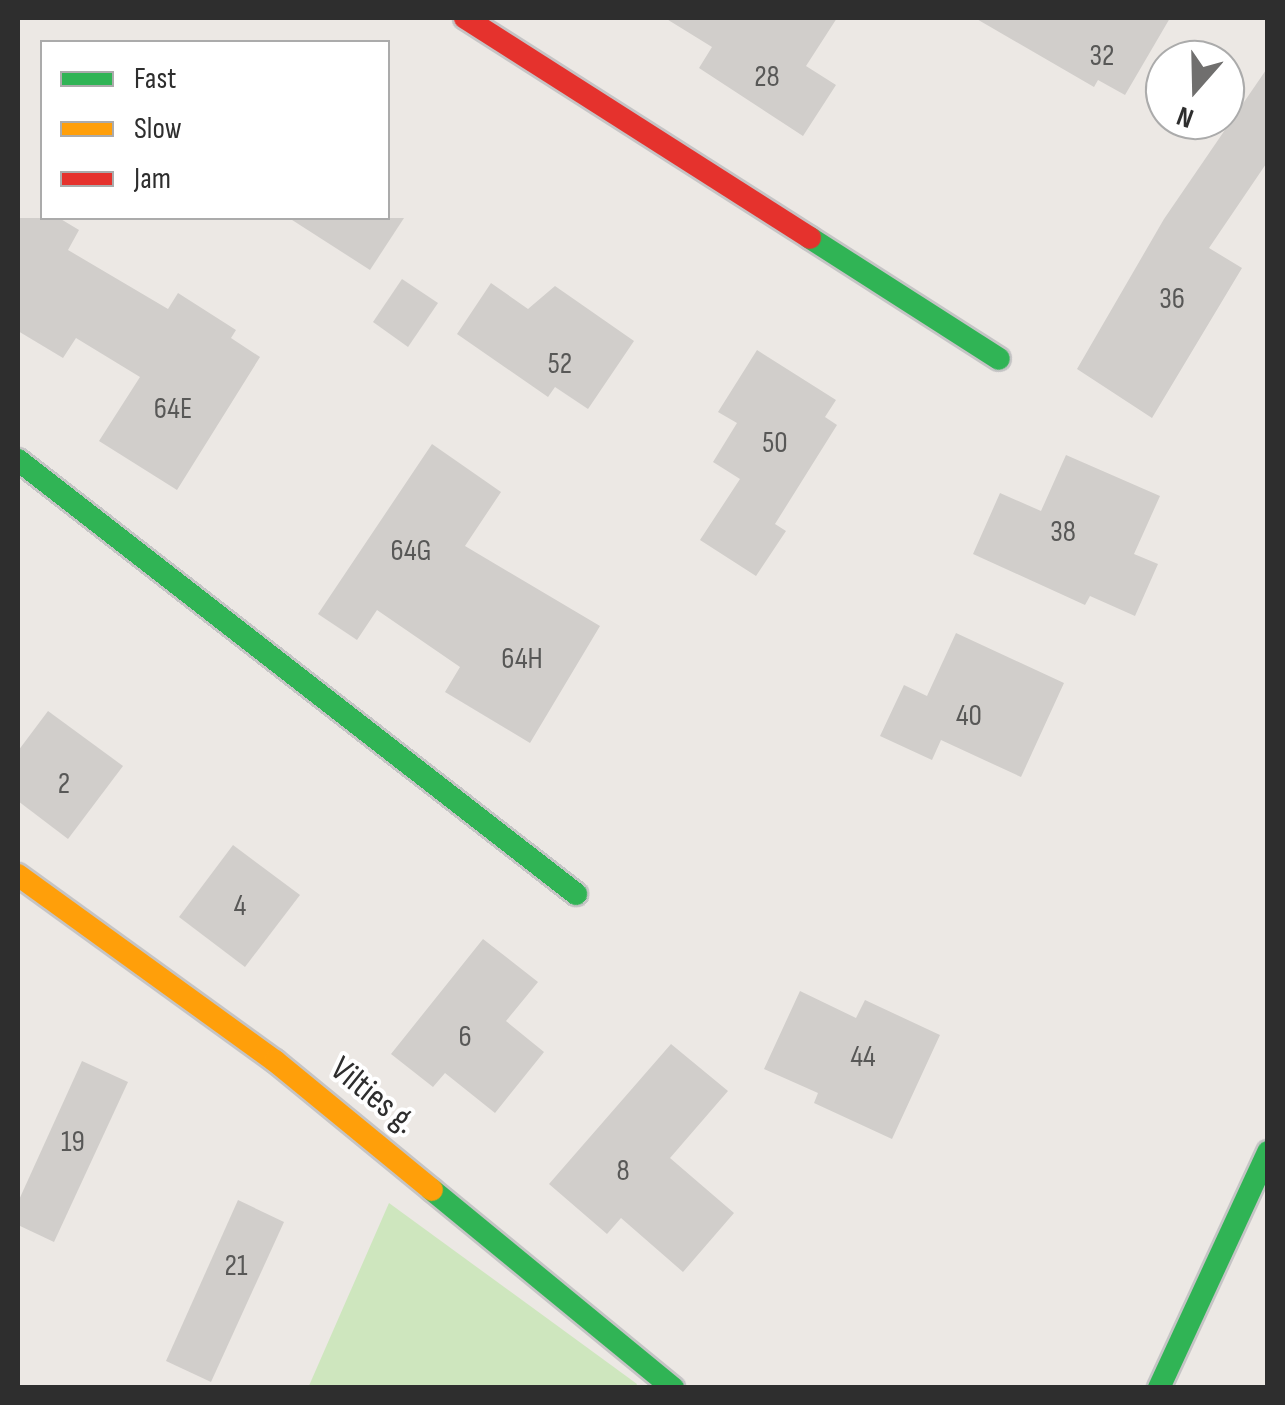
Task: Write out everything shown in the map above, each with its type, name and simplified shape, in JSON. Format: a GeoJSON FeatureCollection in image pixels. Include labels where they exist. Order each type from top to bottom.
{"type":"FeatureCollection","features":[{"type":"Feature","properties":{"kind":"street"},"geometry":{"type":"LineString","coordinates":[[465,18],[999,359]]}},
{"type":"Feature","properties":{"kind":"street"},"geometry":{"type":"LineString","coordinates":[[18,460],[576,894]]}},
{"type":"Feature","properties":{"kind":"street","name":"Vilties g."},"geometry":{"type":"LineString","coordinates":[[18,875],[276,1061],[672,1388]]}},
{"type":"Feature","properties":{"kind":"street"},"geometry":{"type":"LineString","coordinates":[[1159,1388],[1268,1152]]}},
{"type":"Feature","properties":{"kind":"green space"},"geometry":{"type":"Polygon","coordinates":[[[389,1203],[637,1384],[635,1388],[308,1388],[389,1203]]]}},
{"type":"Feature","properties":{"kind":"building"},"geometry":{"type":"Polygon","coordinates":[[[665,18],[837,18],[806,66],[836,85],[803,136],[699,68],[712,47],[665,18]]]}},
{"type":"Feature","properties":{"kind":"building"},"geometry":{"type":"Polygon","coordinates":[[[975,18],[1170,18],[1157,40],[1145,40],[1145,61],[1125,95],[1098,80],[1094,87],[975,18]]]}},
{"type":"Feature","properties":{"kind":"building"},"geometry":{"type":"Polygon","coordinates":[[[1268,67],[1268,161],[1209,248],[1242,268],[1152,418],[1077,369],[1164,219],[1218,140],[1245,140],[1245,101],[1268,67]]]}},
{"type":"Feature","properties":{"kind":"building"},"geometry":{"type":"Polygon","coordinates":[[[18,218],[62,220],[79,230],[68,250],[168,309],[178,293],[236,330],[231,338],[260,357],[177,490],[99,441],[140,377],[76,338],[63,358],[18,331],[18,218]]]}},
{"type":"Feature","properties":{"kind":"building"},"geometry":{"type":"Polygon","coordinates":[[[404,218],[370,270],[292,220],[404,218]]]}},
{"type":"Feature","properties":{"kind":"building"},"geometry":{"type":"Polygon","coordinates":[[[402,279],[438,303],[408,347],[373,322],[402,279]]]}},
{"type":"Feature","properties":{"kind":"building"},"geometry":{"type":"Polygon","coordinates":[[[491,283],[528,309],[555,286],[634,341],[588,409],[555,387],[548,397],[457,334],[491,283]]]}},
{"type":"Feature","properties":{"kind":"building"},"geometry":{"type":"Polygon","coordinates":[[[757,350],[836,400],[825,417],[837,425],[775,524],[786,531],[756,576],[700,540],[740,479],[713,462],[737,423],[718,412],[757,350]]]}},
{"type":"Feature","properties":{"kind":"building"},"geometry":{"type":"Polygon","coordinates":[[[432,444],[501,492],[465,546],[600,626],[530,743],[445,692],[460,667],[377,610],[357,640],[318,614],[432,444]]]}},
{"type":"Feature","properties":{"kind":"building"},"geometry":{"type":"Polygon","coordinates":[[[1066,455],[1160,496],[1134,554],[1158,564],[1135,616],[1090,596],[1085,605],[973,554],[1000,493],[1041,511],[1066,455]]]}},
{"type":"Feature","properties":{"kind":"building"},"geometry":{"type":"Polygon","coordinates":[[[956,633],[1064,683],[1021,777],[941,740],[932,760],[880,736],[904,685],[927,696],[956,633]]]}},
{"type":"Feature","properties":{"kind":"building"},"geometry":{"type":"Polygon","coordinates":[[[48,711],[123,766],[68,839],[18,801],[18,751],[48,711]]]}},
{"type":"Feature","properties":{"kind":"building"},"geometry":{"type":"Polygon","coordinates":[[[233,845],[300,895],[245,967],[179,917],[233,845]]]}},
{"type":"Feature","properties":{"kind":"building"},"geometry":{"type":"Polygon","coordinates":[[[483,939],[538,982],[506,1021],[544,1052],[495,1113],[445,1073],[433,1087],[391,1054],[483,939]]]}},
{"type":"Feature","properties":{"kind":"building"},"geometry":{"type":"Polygon","coordinates":[[[800,991],[856,1018],[865,1000],[940,1035],[892,1139],[814,1103],[818,1093],[764,1069],[800,991]]]}},
{"type":"Feature","properties":{"kind":"building"},"geometry":{"type":"Polygon","coordinates":[[[671,1044],[728,1091],[670,1158],[734,1213],[683,1272],[621,1218],[607,1234],[549,1184],[671,1044]]]}},
{"type":"Feature","properties":{"kind":"building"},"geometry":{"type":"Polygon","coordinates":[[[82,1061],[128,1082],[54,1242],[18,1225],[18,1202],[82,1061]]]}},
{"type":"Feature","properties":{"kind":"building"},"geometry":{"type":"Polygon","coordinates":[[[238,1200],[284,1222],[211,1382],[166,1361],[238,1200]]]}},
{"type":"Feature","properties":{"kind":"traffic: fast"},"geometry":{"type":"LineString","coordinates":[[810,238],[999,359]]}},
{"type":"Feature","properties":{"kind":"traffic: fast"},"geometry":{"type":"LineString","coordinates":[[18,460],[576,894]]}},
{"type":"Feature","properties":{"kind":"traffic: fast"},"geometry":{"type":"LineString","coordinates":[[1159,1388],[1268,1152]]}},
{"type":"Feature","properties":{"kind":"traffic: fast"},"geometry":{"type":"LineString","coordinates":[[432,1190],[673,1388]]}},
{"type":"Feature","properties":{"kind":"traffic: slow"},"geometry":{"type":"LineString","coordinates":[[18,875],[275,1061],[432,1190]]}},
{"type":"Feature","properties":{"kind":"traffic: jam"},"geometry":{"type":"LineString","coordinates":[[465,18],[810,238]]}}]}
